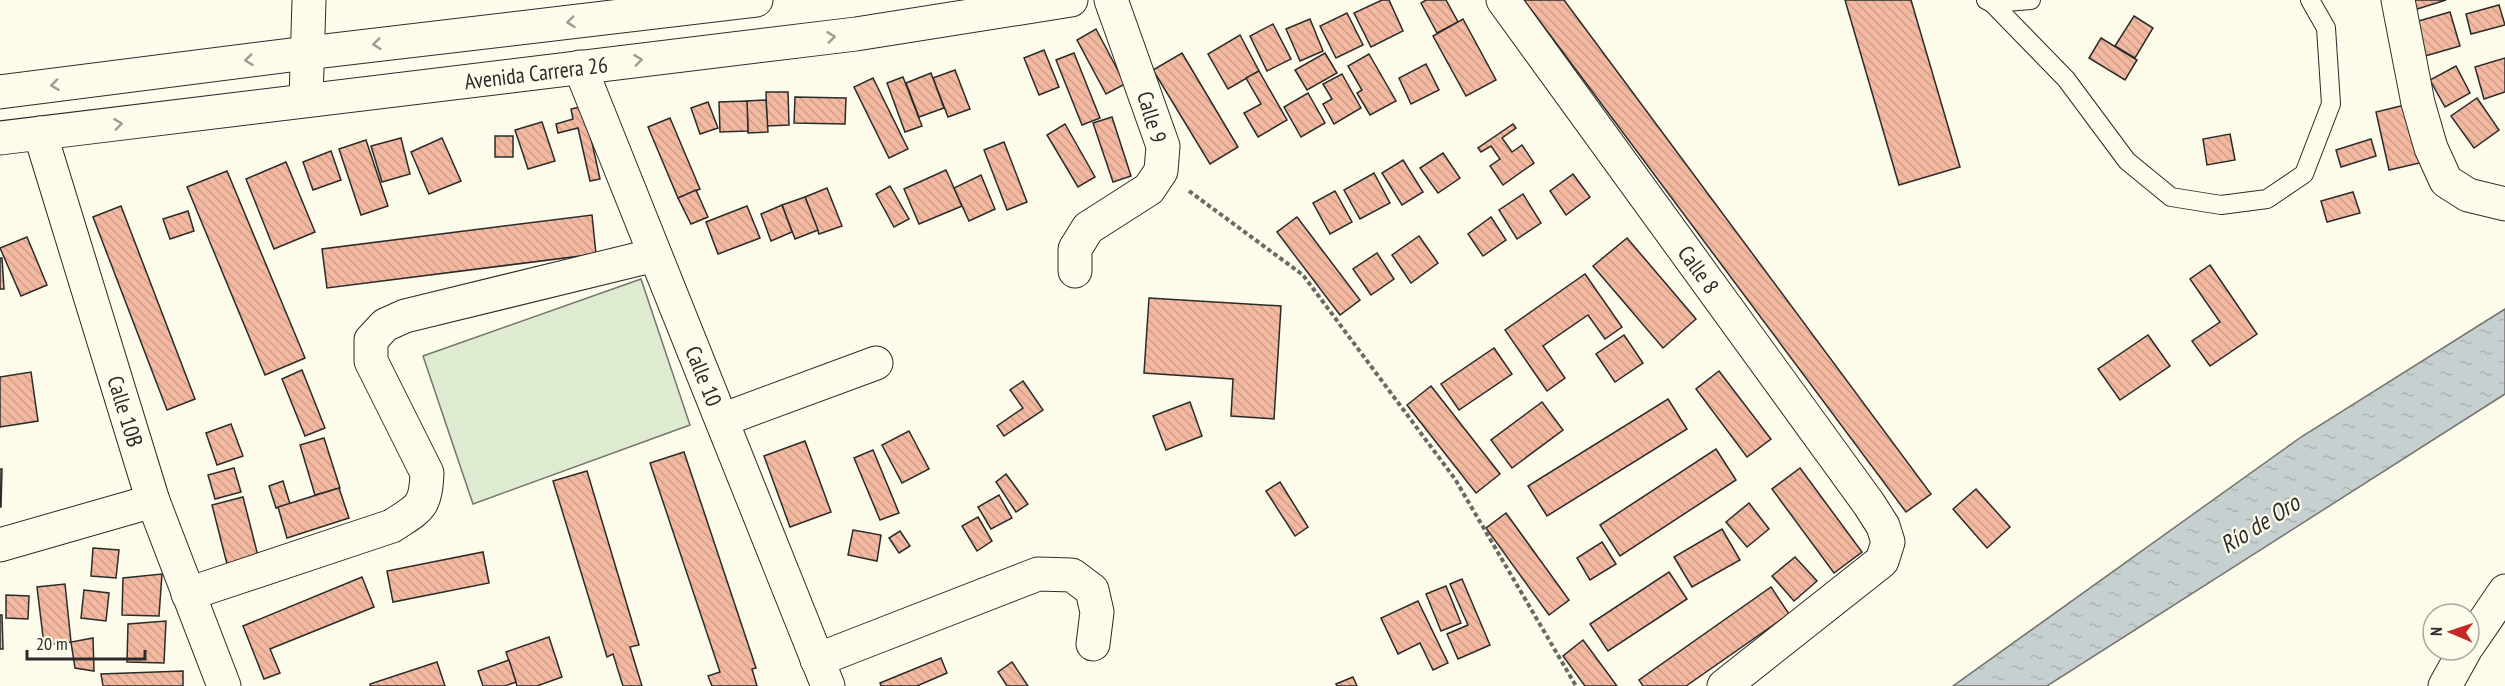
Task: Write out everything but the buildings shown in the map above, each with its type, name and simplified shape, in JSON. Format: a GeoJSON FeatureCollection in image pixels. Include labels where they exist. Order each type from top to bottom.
{"type":"FeatureCollection","features":[{"type":"Feature","properties":{"kind":"street"},"geometry":{"type":"LineString","coordinates":[[306,100],[309,0]]}},
{"type":"Feature","properties":{"kind":"street","name":"Avenida Carrera 26"},"geometry":{"type":"LineString","coordinates":[[0,92],[307,52],[756,0]]}},
{"type":"Feature","properties":{"kind":"street","name":"Avenida Carrera 26"},"geometry":{"type":"LineString","coordinates":[[0,138],[867,32],[1071,0]]}},
{"type":"Feature","properties":{"kind":"street","name":"Calle 9"},"geometry":{"type":"LineString","coordinates":[[1075,271],[1075,249],[1088,228],[1149,189],[1161,171],[1163,146],[1111,0]]}},
{"type":"Feature","properties":{"kind":"street","name":"Calle 8"},"geometry":{"type":"LineString","coordinates":[[1503,0],[1883,526],[1888,543],[1882,561],[1724,686]]}},
{"type":"Feature","properties":{"kind":"street"},"geometry":{"type":"LineString","coordinates":[[2398,0],[2418,104],[2431,148],[2446,181],[2468,195],[2505,204]]}},
{"type":"Feature","properties":{"kind":"street","name":"Calle 10"},"geometry":{"type":"LineString","coordinates":[[580,67],[823,673]]}},
{"type":"Feature","properties":{"kind":"street","name":"Calle 10B"},"geometry":{"type":"LineString","coordinates":[[39,134],[153,501],[224,686]]}},
{"type":"Feature","properties":{"kind":"street"},"geometry":{"type":"LineString","coordinates":[[188,594],[392,526],[421,506],[426,490],[427,473],[371,361],[371,340],[386,325],[405,316],[655,255]]}},
{"type":"Feature","properties":{"kind":"street"},"geometry":{"type":"LineString","coordinates":[[722,420],[876,363]]}},
{"type":"Feature","properties":{"kind":"street"},"geometry":{"type":"LineString","coordinates":[[0,545],[153,501]]}},
{"type":"Feature","properties":{"kind":"street"},"geometry":{"type":"LineString","coordinates":[[823,673],[1038,574],[1072,575],[1092,590],[1097,612],[1094,644]]}},
{"type":"Feature","properties":{"kind":"street"},"geometry":{"type":"LineString","coordinates":[[2481,626],[2505,591]]}},
{"type":"Feature","properties":{"kind":"street"},"geometry":{"type":"LineString","coordinates":[[2445,686],[2458,662]]}},
{"type":"Feature","properties":{"kind":"lane"},"geometry":{"type":"LineString","coordinates":[[1989,1],[2031,0]]}},
{"type":"Feature","properties":{"kind":"lane"},"geometry":{"type":"LineString","coordinates":[[1989,1],[2066,79],[2127,161],[2171,197],[2220,205],[2267,199],[2304,174],[2331,104],[2325,28],[2310,0]]}},
{"type":"Feature","properties":{"kind":"path"},"geometry":{"type":"LineString","coordinates":[[1161,171],[1303,275],[1455,479],[1576,686]]}},
{"type":"Feature","properties":{"kind":"green space"},"geometry":{"type":"Polygon","coordinates":[[[641,279],[690,425],[473,504],[423,356],[641,279]]]}},
{"type":"Feature","properties":{"kind":"water","name":"Río de Oro"},"geometry":{"type":"Polygon","coordinates":[[[2505,309],[2505,394],[2047,686],[1953,686],[2301,437],[2505,309]]]}}]}
